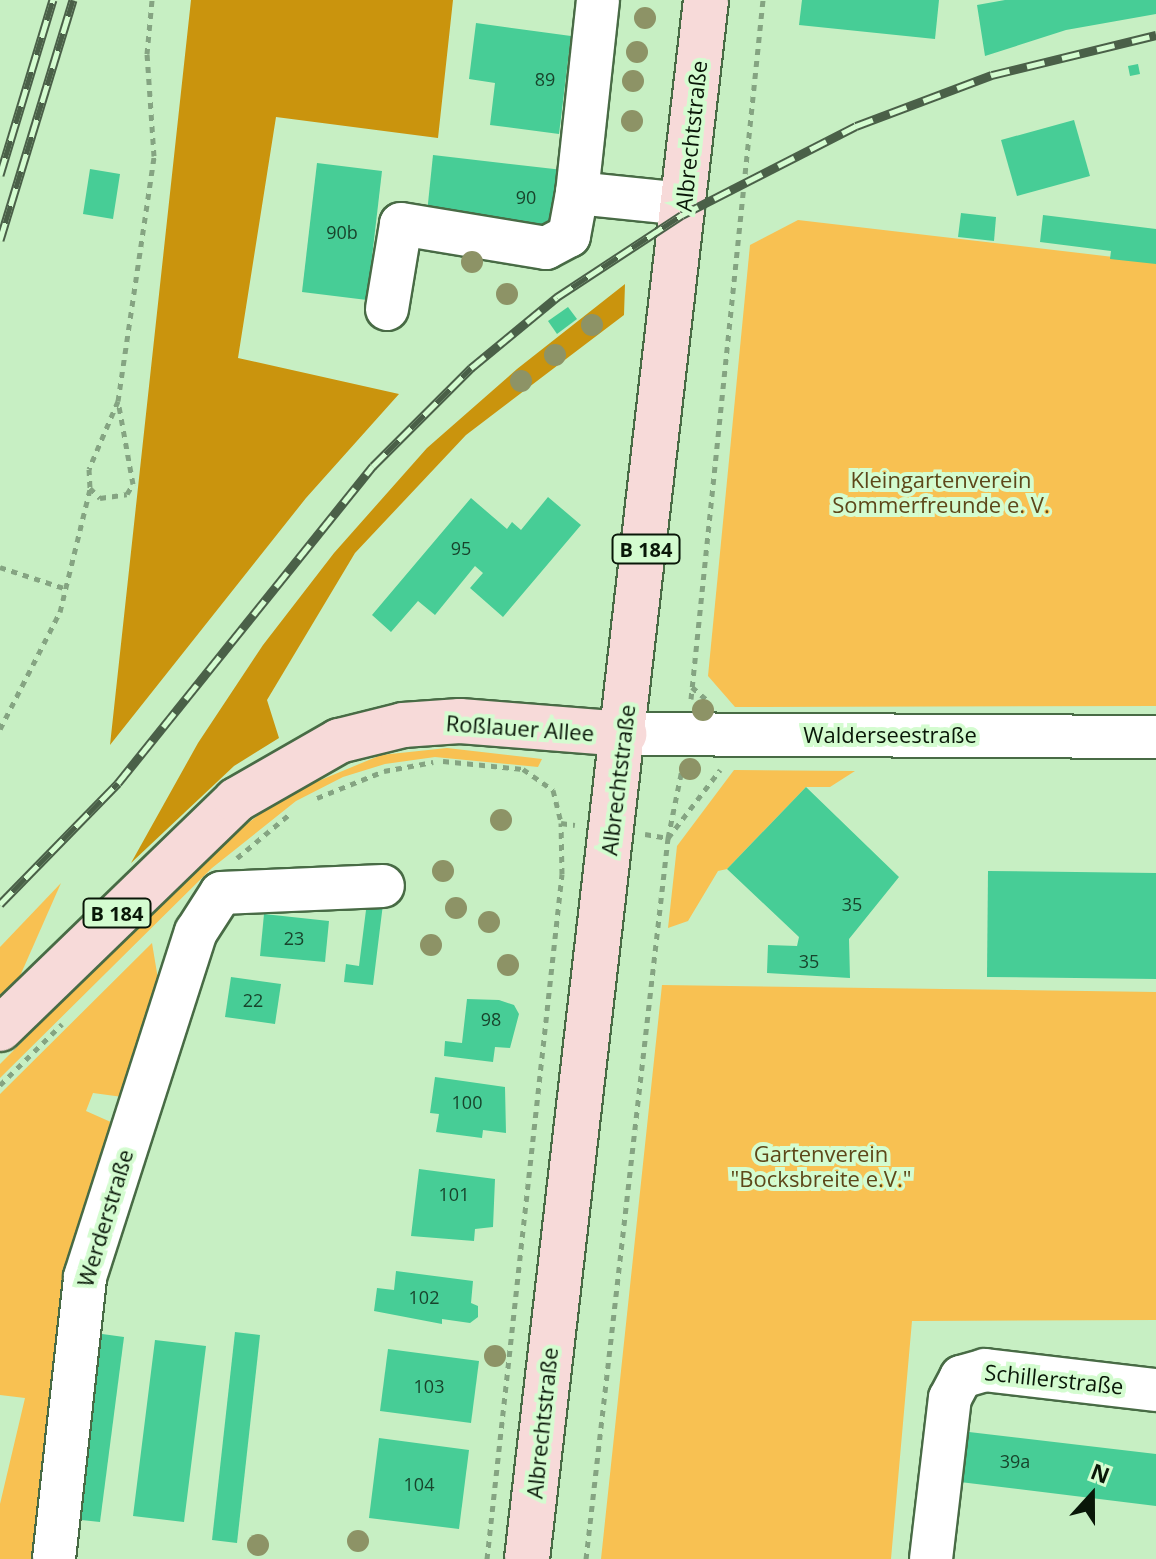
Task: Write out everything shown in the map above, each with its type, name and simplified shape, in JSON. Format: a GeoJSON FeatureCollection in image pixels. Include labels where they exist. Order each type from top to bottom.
{"type":"FeatureCollection","features":[{"type":"Feature","properties":{"kind":"main road","name":"Albrechtstraße"},"geometry":{"type":"LineString","coordinates":[[527,1559],[706,0]]}},
{"type":"Feature","properties":{"kind":"main road","name":"Roßlauer Allee"},"geometry":{"type":"LineString","coordinates":[[0,1029],[236,800],[339,741],[403,725],[460,721],[624,734]]}},
{"type":"Feature","properties":{"kind":"street"},"geometry":{"type":"LineString","coordinates":[[387,309],[401,224],[546,248],[569,236],[577,193],[598,0]]}},
{"type":"Feature","properties":{"kind":"street"},"geometry":{"type":"LineString","coordinates":[[577,193],[683,204]]}},
{"type":"Feature","properties":{"kind":"street","name":"Walderseestraße"},"geometry":{"type":"LineString","coordinates":[[624,734],[1156,737]]}},
{"type":"Feature","properties":{"kind":"street"},"geometry":{"type":"LineString","coordinates":[[224,880],[383,886]]}},
{"type":"Feature","properties":{"kind":"street","name":"Werderstraße"},"geometry":{"type":"LineString","coordinates":[[54,1559],[85,1277],[196,932],[224,880]]}},
{"type":"Feature","properties":{"kind":"street","name":"Schillerstraße"},"geometry":{"type":"LineString","coordinates":[[931,1559],[950,1398],[961,1377],[985,1370],[1151,1386]]}},
{"type":"Feature","properties":{"kind":"path"},"geometry":{"type":"LineString","coordinates":[[0,729],[67,589],[90,488],[89,469],[118,401],[154,156],[147,54],[152,0]]}},
{"type":"Feature","properties":{"kind":"path"},"geometry":{"type":"LineString","coordinates":[[586,1559],[668,838],[686,734],[763,0]]}},
{"type":"Feature","properties":{"kind":"path"},"geometry":{"type":"LineString","coordinates":[[90,488],[100,498],[113,499],[127,494],[133,484],[118,401]]}},
{"type":"Feature","properties":{"kind":"path"},"geometry":{"type":"LineString","coordinates":[[0,567],[67,589]]}},
{"type":"Feature","properties":{"kind":"path"},"geometry":{"type":"LineString","coordinates":[[668,838],[747,735]]}},
{"type":"Feature","properties":{"kind":"path"},"geometry":{"type":"LineString","coordinates":[[306,804],[384,771],[434,762],[523,769],[553,790]]}},
{"type":"Feature","properties":{"kind":"path"},"geometry":{"type":"LineString","coordinates":[[224,880],[295,809]]}},
{"type":"Feature","properties":{"kind":"path"},"geometry":{"type":"LineString","coordinates":[[487,1559],[562,874],[561,823]]}},
{"type":"Feature","properties":{"kind":"path"},"geometry":{"type":"LineString","coordinates":[[612,830],[668,838]]}},
{"type":"Feature","properties":{"kind":"green space","name":"Kleingartenverein Sommerfreunde e. V."},"geometry":{"type":"Polygon","coordinates":[[[798,220],[1156,262],[1156,706],[735,707],[708,676],[750,245],[798,220]]]}},
{"type":"Feature","properties":{"kind":"green space"},"geometry":{"type":"Polygon","coordinates":[[[447,748],[542,759],[538,767],[435,757],[385,764],[343,777],[296,801],[212,868],[0,1078],[0,1064],[104,960],[236,832],[287,794],[381,755],[447,748]]]}},
{"type":"Feature","properties":{"kind":"green space"},"geometry":{"type":"Polygon","coordinates":[[[734,770],[855,771],[830,787],[806,787],[727,869],[718,871],[688,921],[668,928],[677,846],[734,770]]]}},
{"type":"Feature","properties":{"kind":"green space"},"geometry":{"type":"Polygon","coordinates":[[[61,883],[20,976],[0,995],[0,947],[61,883]]]}},
{"type":"Feature","properties":{"kind":"green space"},"geometry":{"type":"Polygon","coordinates":[[[152,943],[159,985],[130,1098],[93,1093],[86,1111],[122,1127],[47,1436],[31,1559],[0,1559],[0,1504],[25,1398],[0,1395],[0,1094],[152,943]]]}},
{"type":"Feature","properties":{"kind":"green space","name":"Gartenverein \"Bocksbreite e.V.\""},"geometry":{"type":"Polygon","coordinates":[[[662,985],[1156,992],[1156,1320],[912,1321],[891,1559],[601,1559],[662,985]]]}},
{"type":"Feature","properties":{"kind":"shaded area"},"geometry":{"type":"Polygon","coordinates":[[[191,0],[453,0],[438,138],[276,117],[238,358],[399,394],[306,498],[110,745],[191,0]]]}},
{"type":"Feature","properties":{"kind":"shaded area"},"geometry":{"type":"Polygon","coordinates":[[[625,284],[624,315],[466,435],[355,553],[267,700],[279,738],[234,766],[131,863],[198,743],[263,645],[334,553],[427,448],[517,369],[625,284]]]}},
{"type":"Feature","properties":{"kind":"building"},"geometry":{"type":"Polygon","coordinates":[[[802,0],[939,0],[935,39],[799,25],[802,0]]]}},
{"type":"Feature","properties":{"kind":"building"},"geometry":{"type":"Polygon","coordinates":[[[1005,0],[1156,0],[1156,14],[1066,30],[985,56],[977,5],[1005,0]]]}},
{"type":"Feature","properties":{"kind":"building"},"geometry":{"type":"Polygon","coordinates":[[[476,23],[571,36],[559,134],[490,125],[495,83],[469,79],[476,23]]]}},
{"type":"Feature","properties":{"kind":"building"},"geometry":{"type":"Polygon","coordinates":[[[1138,64],[1140,74],[1130,76],[1128,66],[1138,64]]]}},
{"type":"Feature","properties":{"kind":"building"},"geometry":{"type":"Polygon","coordinates":[[[1074,120],[1090,176],[1017,196],[1001,140],[1074,120]]]}},
{"type":"Feature","properties":{"kind":"building"},"geometry":{"type":"Polygon","coordinates":[[[433,155],[563,170],[556,228],[427,213],[433,155]]]}},
{"type":"Feature","properties":{"kind":"building"},"geometry":{"type":"Polygon","coordinates":[[[317,163],[382,171],[367,300],[302,292],[317,163]]]}},
{"type":"Feature","properties":{"kind":"building"},"geometry":{"type":"Polygon","coordinates":[[[90,169],[120,174],[113,219],[83,214],[90,169]]]}},
{"type":"Feature","properties":{"kind":"building"},"geometry":{"type":"Polygon","coordinates":[[[961,213],[996,217],[994,241],[958,237],[961,213]]]}},
{"type":"Feature","properties":{"kind":"building"},"geometry":{"type":"Polygon","coordinates":[[[1043,215],[1156,229],[1156,264],[1110,259],[1111,251],[1040,242],[1043,215]]]}},
{"type":"Feature","properties":{"kind":"building"},"geometry":{"type":"Polygon","coordinates":[[[568,307],[577,319],[557,334],[548,321],[568,307]]]}},
{"type":"Feature","properties":{"kind":"building"},"geometry":{"type":"Polygon","coordinates":[[[548,497],[581,525],[503,617],[470,588],[483,573],[475,566],[435,615],[418,601],[391,632],[372,615],[471,498],[507,529],[512,522],[521,530],[548,497]]]}},
{"type":"Feature","properties":{"kind":"building"},"geometry":{"type":"Polygon","coordinates":[[[806,787],[899,877],[849,939],[850,978],[767,973],[768,945],[797,946],[799,937],[727,869],[806,787]]]}},
{"type":"Feature","properties":{"kind":"building"},"geometry":{"type":"Polygon","coordinates":[[[988,871],[1156,873],[1156,979],[987,977],[988,871]]]}},
{"type":"Feature","properties":{"kind":"building"},"geometry":{"type":"Polygon","coordinates":[[[367,902],[383,904],[373,985],[344,982],[346,964],[359,966],[367,902]]]}},
{"type":"Feature","properties":{"kind":"building"},"geometry":{"type":"Polygon","coordinates":[[[264,914],[329,921],[325,962],[260,956],[264,914]]]}},
{"type":"Feature","properties":{"kind":"building"},"geometry":{"type":"Polygon","coordinates":[[[231,977],[281,984],[275,1024],[225,1017],[231,977]]]}},
{"type":"Feature","properties":{"kind":"building"},"geometry":{"type":"Polygon","coordinates":[[[467,999],[499,1000],[514,1005],[519,1014],[510,1048],[495,1047],[493,1062],[444,1056],[445,1041],[462,1043],[467,999]]]}},
{"type":"Feature","properties":{"kind":"building"},"geometry":{"type":"Polygon","coordinates":[[[435,1077],[505,1087],[506,1133],[483,1130],[482,1138],[436,1132],[439,1114],[430,1113],[435,1077]]]}},
{"type":"Feature","properties":{"kind":"building"},"geometry":{"type":"Polygon","coordinates":[[[419,1169],[495,1179],[493,1227],[475,1229],[474,1241],[411,1236],[419,1169]]]}},
{"type":"Feature","properties":{"kind":"building"},"geometry":{"type":"Polygon","coordinates":[[[396,1271],[473,1281],[471,1303],[478,1306],[478,1317],[470,1323],[442,1319],[442,1324],[374,1311],[377,1288],[394,1290],[396,1271]]]}},
{"type":"Feature","properties":{"kind":"building"},"geometry":{"type":"Polygon","coordinates":[[[235,1332],[260,1335],[237,1543],[212,1540],[235,1332]]]}},
{"type":"Feature","properties":{"kind":"building"},"geometry":{"type":"Polygon","coordinates":[[[95,1333],[124,1337],[100,1522],[72,1519],[95,1333]]]}},
{"type":"Feature","properties":{"kind":"building"},"geometry":{"type":"Polygon","coordinates":[[[155,1340],[206,1346],[184,1522],[133,1516],[155,1340]]]}},
{"type":"Feature","properties":{"kind":"building"},"geometry":{"type":"Polygon","coordinates":[[[388,1349],[479,1361],[471,1423],[380,1411],[388,1349]]]}},
{"type":"Feature","properties":{"kind":"building"},"geometry":{"type":"Polygon","coordinates":[[[969,1432],[1156,1454],[1156,1506],[960,1482],[969,1432]]]}},
{"type":"Feature","properties":{"kind":"building"},"geometry":{"type":"Polygon","coordinates":[[[379,1438],[469,1450],[459,1529],[369,1518],[379,1438]]]}},
{"type":"Feature","properties":{"kind":"railway"},"geometry":{"type":"LineString","coordinates":[[0,175],[53,0]]}},
{"type":"Feature","properties":{"kind":"railway"},"geometry":{"type":"LineString","coordinates":[[0,240],[73,0]]}},
{"type":"Feature","properties":{"kind":"railway"},"geometry":{"type":"LineString","coordinates":[[0,904],[118,783],[373,466],[471,368],[557,297],[682,215],[856,126],[992,75],[1156,35]]}}]}
